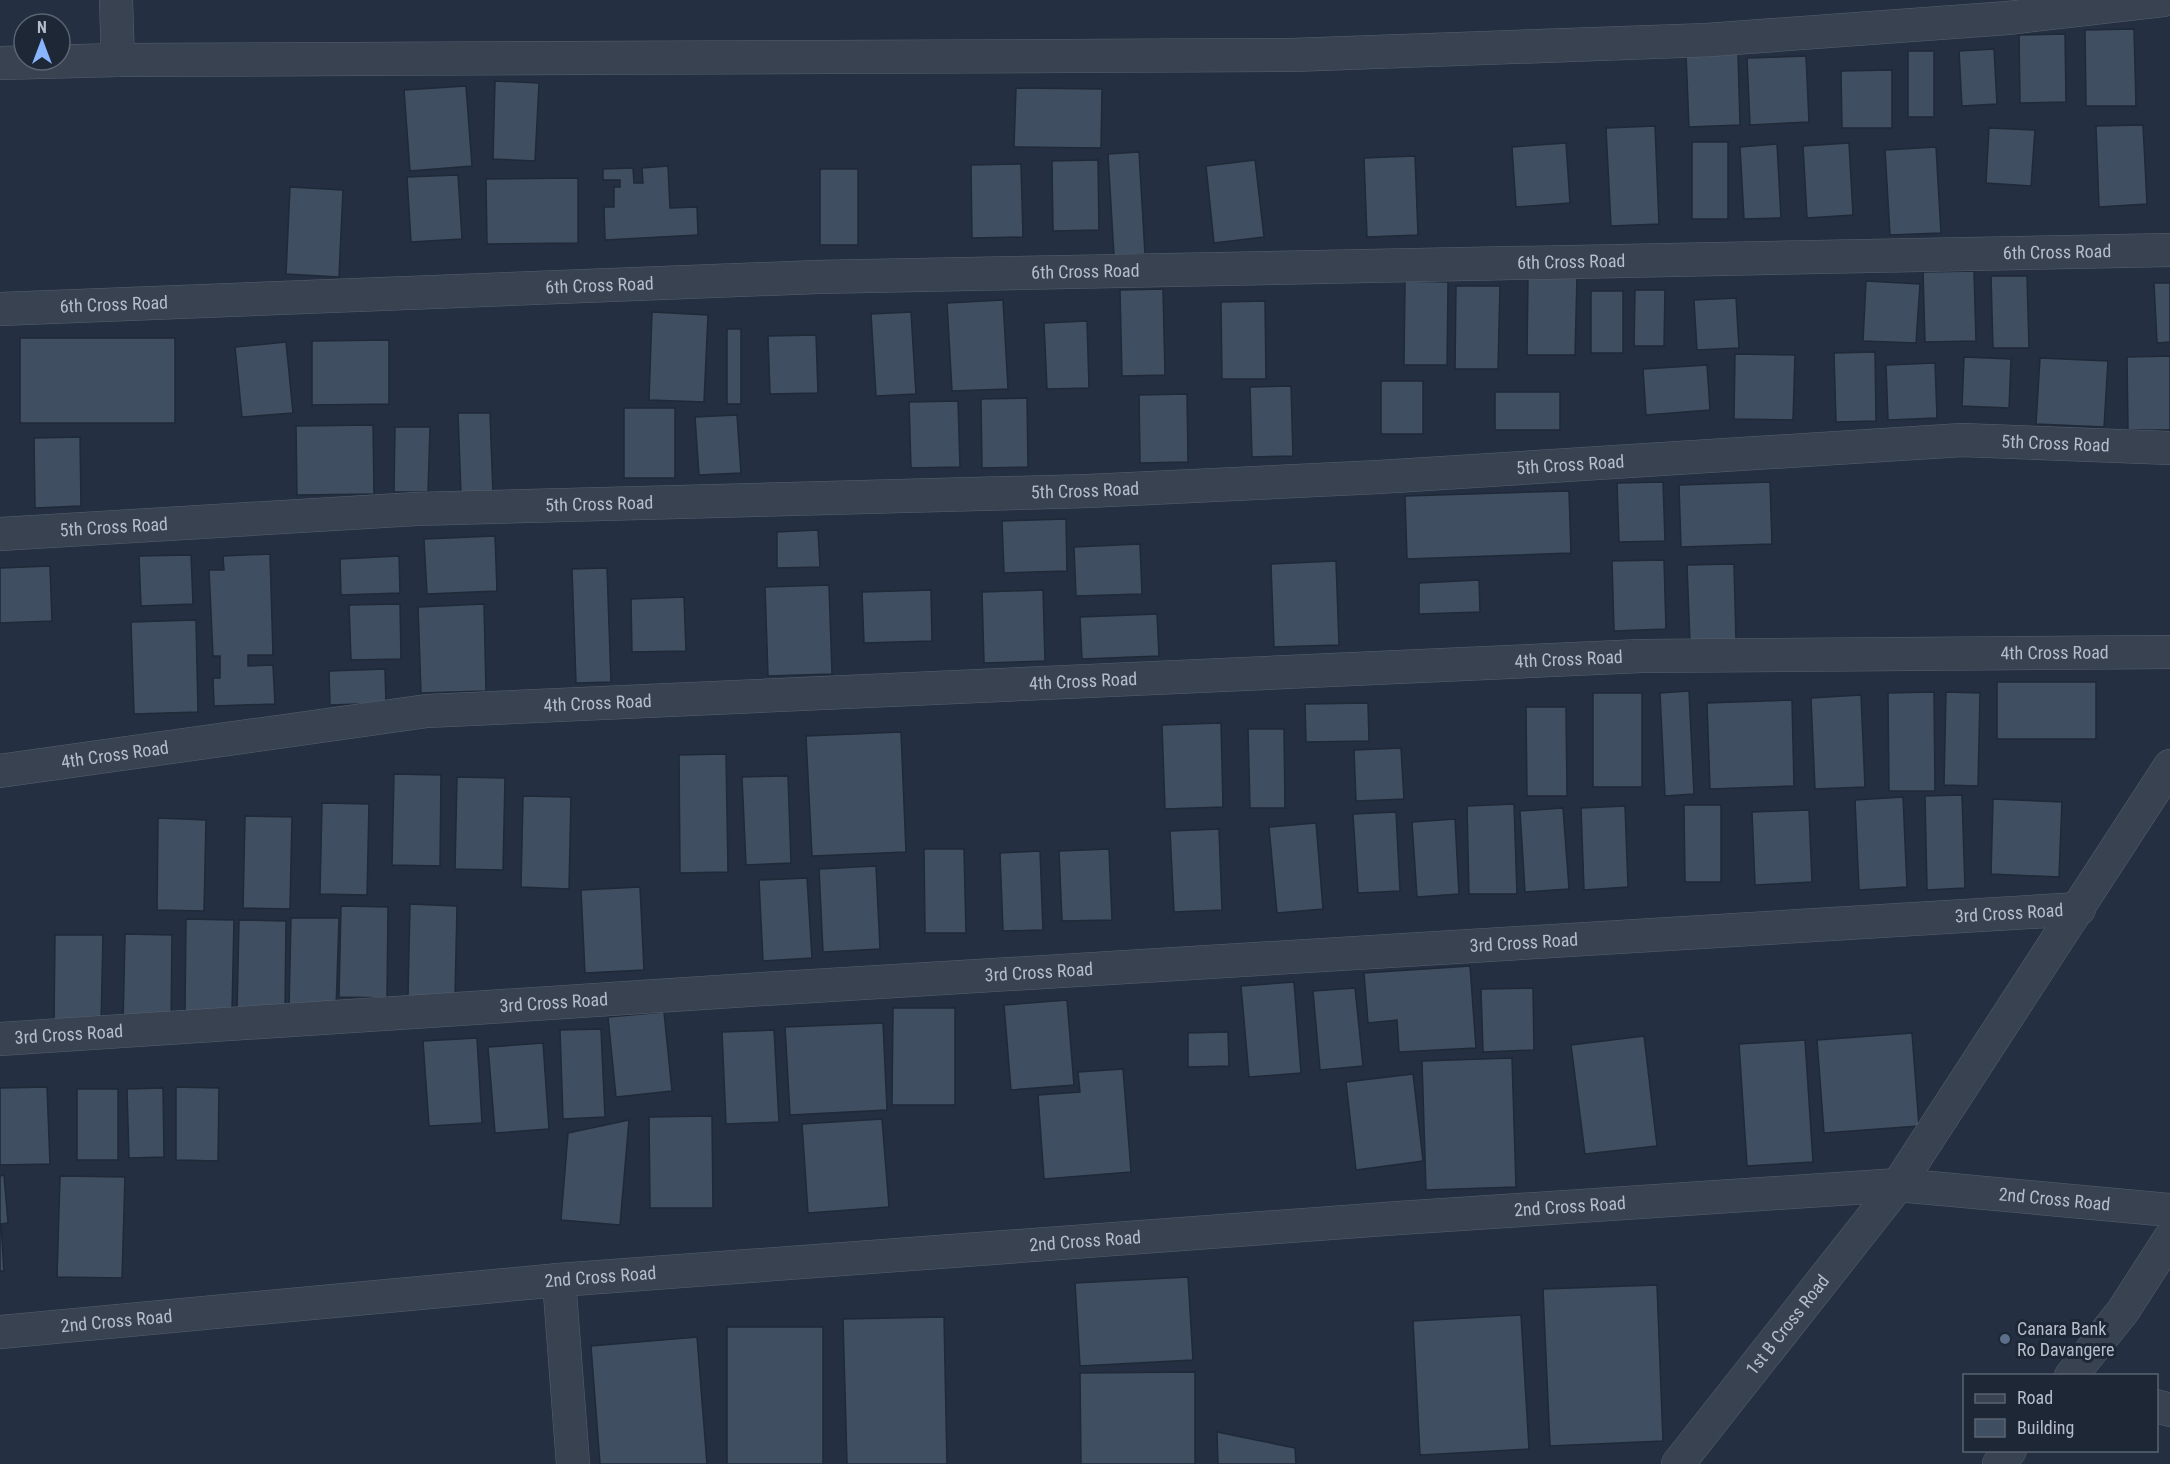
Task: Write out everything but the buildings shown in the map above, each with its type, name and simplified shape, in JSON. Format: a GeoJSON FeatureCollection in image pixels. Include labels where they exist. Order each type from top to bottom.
{"type":"FeatureCollection","features":[{"type":"Feature","properties":{"kind":"street"},"geometry":{"type":"LineString","coordinates":[[116,0],[118,60]]}},
{"type":"Feature","properties":{"kind":"street"},"geometry":{"type":"LineString","coordinates":[[0,63],[118,60],[1292,55],[1707,40],[2008,18],[2163,0]]}},
{"type":"Feature","properties":{"kind":"street","name":"6th Cross Road"},"geometry":{"type":"LineString","coordinates":[[0,309],[817,277],[2170,250]]}},
{"type":"Feature","properties":{"kind":"street","name":"5th Cross Road"},"geometry":{"type":"LineString","coordinates":[[0,534],[416,509],[1100,490],[1379,477],[1962,440],[2170,448]]}},
{"type":"Feature","properties":{"kind":"street","name":"4th Cross Road"},"geometry":{"type":"LineString","coordinates":[[0,771],[427,711],[1641,656],[2170,652]]}},
{"type":"Feature","properties":{"kind":"street","name":"1st B Cross Road"},"geometry":{"type":"LineString","coordinates":[[1678,1464],[1898,1185],[2170,766]]}},
{"type":"Feature","properties":{"kind":"street","name":"3rd Cross Road"},"geometry":{"type":"LineString","coordinates":[[0,1039],[772,988],[2079,909]]}},
{"type":"Feature","properties":{"kind":"street","name":"2nd Cross Road"},"geometry":{"type":"LineString","coordinates":[[0,1332],[559,1280],[1400,1218],[1898,1185],[2170,1210]]}},
{"type":"Feature","properties":{"kind":"street"},"geometry":{"type":"LineString","coordinates":[[2073,1374],[2123,1311],[2170,1238]]}},
{"type":"Feature","properties":{"kind":"street"},"geometry":{"type":"LineString","coordinates":[[559,1280],[573,1464]]}},
{"type":"Feature","properties":{"kind":"street"},"geometry":{"type":"LineString","coordinates":[[1999,1464],[2008,1452]]}},
{"type":"Feature","properties":{"kind":"place","name":"Canara Bank Ro Davangere"},"geometry":{"type":"Point","coordinates":[2005,1339]}}]}
